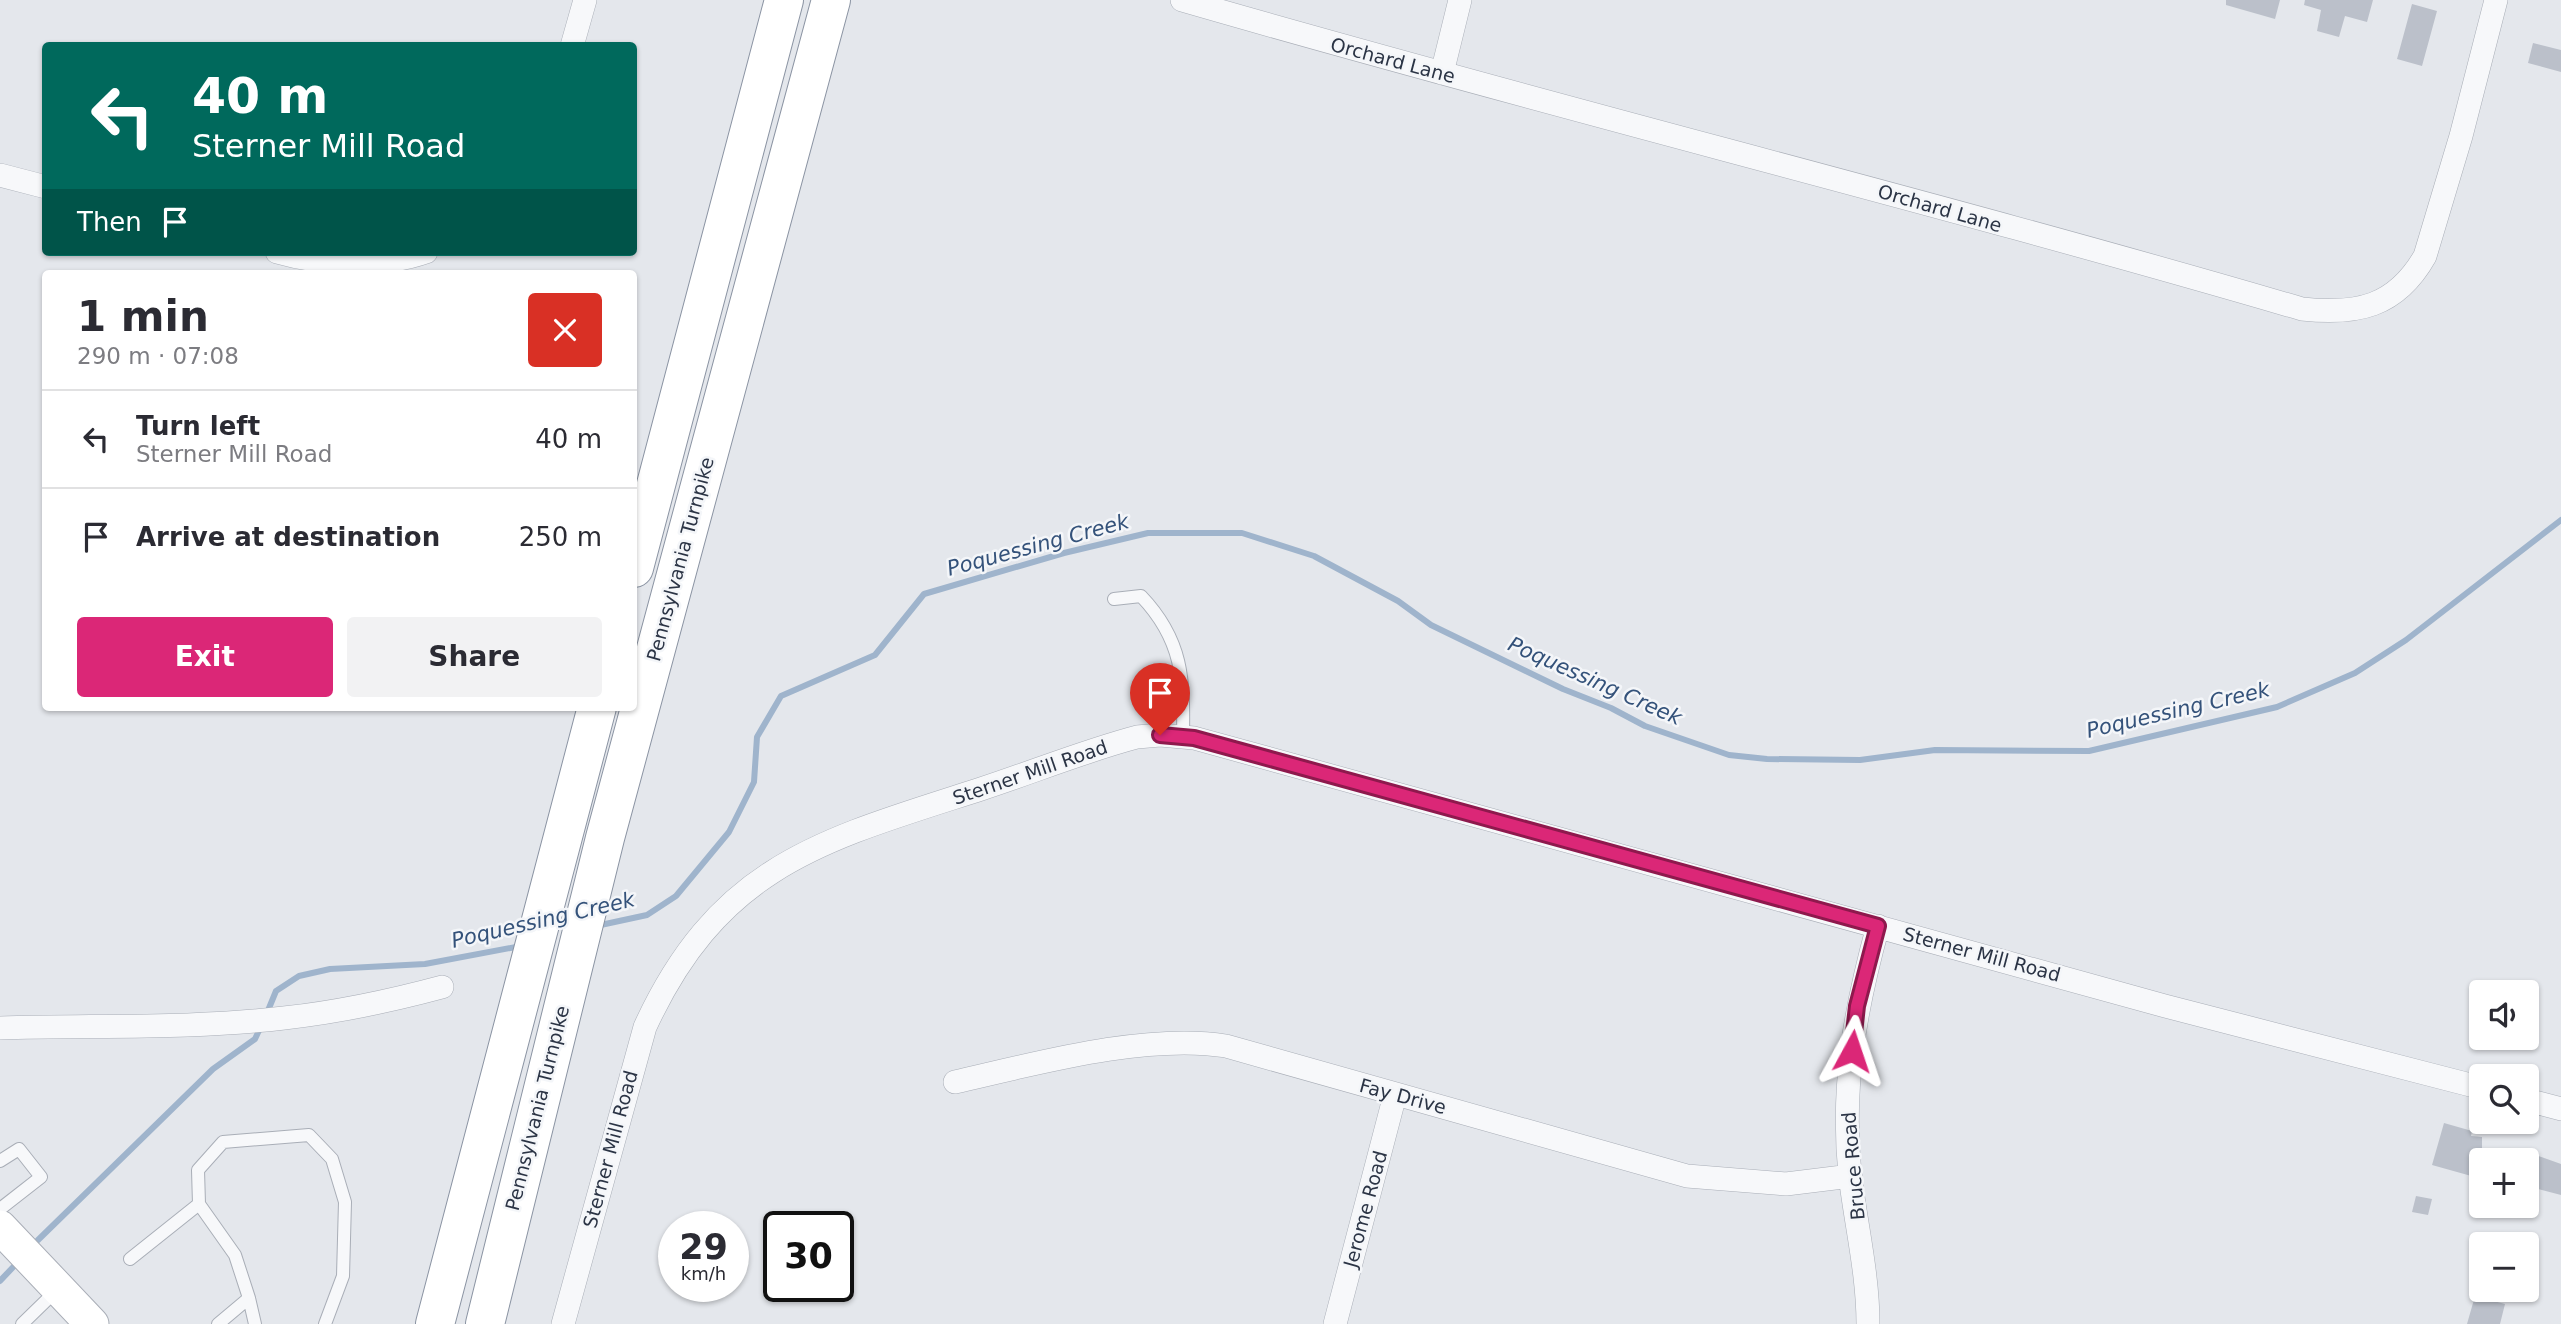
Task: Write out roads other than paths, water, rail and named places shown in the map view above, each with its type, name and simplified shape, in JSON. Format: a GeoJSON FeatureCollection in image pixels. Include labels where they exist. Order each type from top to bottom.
{"type":"FeatureCollection","features":[{"type":"Feature","properties":{"kind":"highway"},"geometry":{"type":"LineString","coordinates":[[637,557],[784,0]]}},
{"type":"Feature","properties":{"kind":"highway","name":"Pennsylvania Turnpike"},"geometry":{"type":"LineString","coordinates":[[485,1324],[606,838],[831,0]]}},
{"type":"Feature","properties":{"kind":"highway"},"geometry":{"type":"LineString","coordinates":[[435,1324],[596,711]]}},
{"type":"Feature","properties":{"kind":"main road"},"geometry":{"type":"LineString","coordinates":[[18,1246],[92,1324]]}},
{"type":"Feature","properties":{"kind":"street"},"geometry":{"type":"LineString","coordinates":[[573,42],[585,0]]}},
{"type":"Feature","properties":{"kind":"street","name":"Orchard Lane"},"geometry":{"type":"LineString","coordinates":[[1182,0],[1442,73],[1898,194],[2302,309],[2346,311],[2385,299],[2402,288],[2425,256],[2461,136],[2496,0]]}},
{"type":"Feature","properties":{"kind":"street"},"geometry":{"type":"LineString","coordinates":[[1442,73],[1460,0]]}},
{"type":"Feature","properties":{"kind":"street"},"geometry":{"type":"LineString","coordinates":[[0,175],[42,186]]}},
{"type":"Feature","properties":{"kind":"street"},"geometry":{"type":"LineString","coordinates":[[301,256],[332,261],[380,262],[408,256]]}},
{"type":"Feature","properties":{"kind":"street","name":"Sterner Mill Road"},"geometry":{"type":"LineString","coordinates":[[564,1324],[645,1027],[682,958],[728,906],[793,859],[867,825],[1110,744],[1148,736],[1183,737],[2165,1006],[2469,1085]]}},
{"type":"Feature","properties":{"kind":"street","name":"Bruce Road"},"geometry":{"type":"LineString","coordinates":[[1868,1324],[1866,1280],[1850,1176],[1847,1131],[1854,1025],[1878,926]]}},
{"type":"Feature","properties":{"kind":"street"},"geometry":{"type":"LineString","coordinates":[[0,1027],[218,1023],[283,1018],[347,1009],[442,987]]}},
{"type":"Feature","properties":{"kind":"street","name":"Fay Drive"},"geometry":{"type":"LineString","coordinates":[[955,1082],[1069,1057],[1179,1042],[1203,1042],[1226,1046],[1687,1176],[1786,1184],[1850,1176]]}},
{"type":"Feature","properties":{"kind":"street","name":"Jerome Road"},"geometry":{"type":"LineString","coordinates":[[1335,1324],[1395,1095]]}},
{"type":"Feature","properties":{"kind":"street"},"geometry":{"type":"LineString","coordinates":[[2539,1103],[2561,1109]]}},
{"type":"Feature","properties":{"kind":"lane"},"geometry":{"type":"LineString","coordinates":[[1114,599],[1141,596],[1158,614],[1170,635],[1181,665],[1183,737]]}},
{"type":"Feature","properties":{"kind":"lane"},"geometry":{"type":"LineString","coordinates":[[255,1324],[235,1255],[199,1204],[198,1170],[223,1142],[309,1135],[332,1159],[345,1202],[343,1276],[325,1324]]}},
{"type":"Feature","properties":{"kind":"lane"},"geometry":{"type":"LineString","coordinates":[[0,1161],[19,1149],[41,1177],[0,1209]]}},
{"type":"Feature","properties":{"kind":"lane"},"geometry":{"type":"LineString","coordinates":[[130,1259],[199,1204]]}},
{"type":"Feature","properties":{"kind":"lane"},"geometry":{"type":"LineString","coordinates":[[22,1324],[59,1289]]}},
{"type":"Feature","properties":{"kind":"lane"},"geometry":{"type":"LineString","coordinates":[[218,1324],[249,1298]]}},
{"type":"Feature","properties":{"kind":"waterway","name":"Poquessing Creek"},"geometry":{"type":"LineString","coordinates":[[596,926],[647,915],[676,896],[729,832],[754,782],[757,737],[781,696],[875,655],[924,594],[1064,553],[1148,533],[1242,533],[1314,556],[1398,601],[1431,625],[1563,689],[1611,708],[1645,726],[1729,755],[1767,759],[1860,760],[1935,750],[2089,751],[2277,707],[2355,673],[2406,640],[2561,520]]}},
{"type":"Feature","properties":{"kind":"waterway","name":"Poquessing Creek"},"geometry":{"type":"LineString","coordinates":[[267,1013],[276,991],[299,976],[330,969],[425,964],[521,946]]}},
{"type":"Feature","properties":{"kind":"waterway","name":"Poquessing Creek"},"geometry":{"type":"LineString","coordinates":[[38,1240],[213,1069],[255,1039],[261,1026]]}},
{"type":"Feature","properties":{"kind":"waterway","name":"Poquessing Creek"},"geometry":{"type":"LineString","coordinates":[[0,1281],[16,1264]]}}]}
